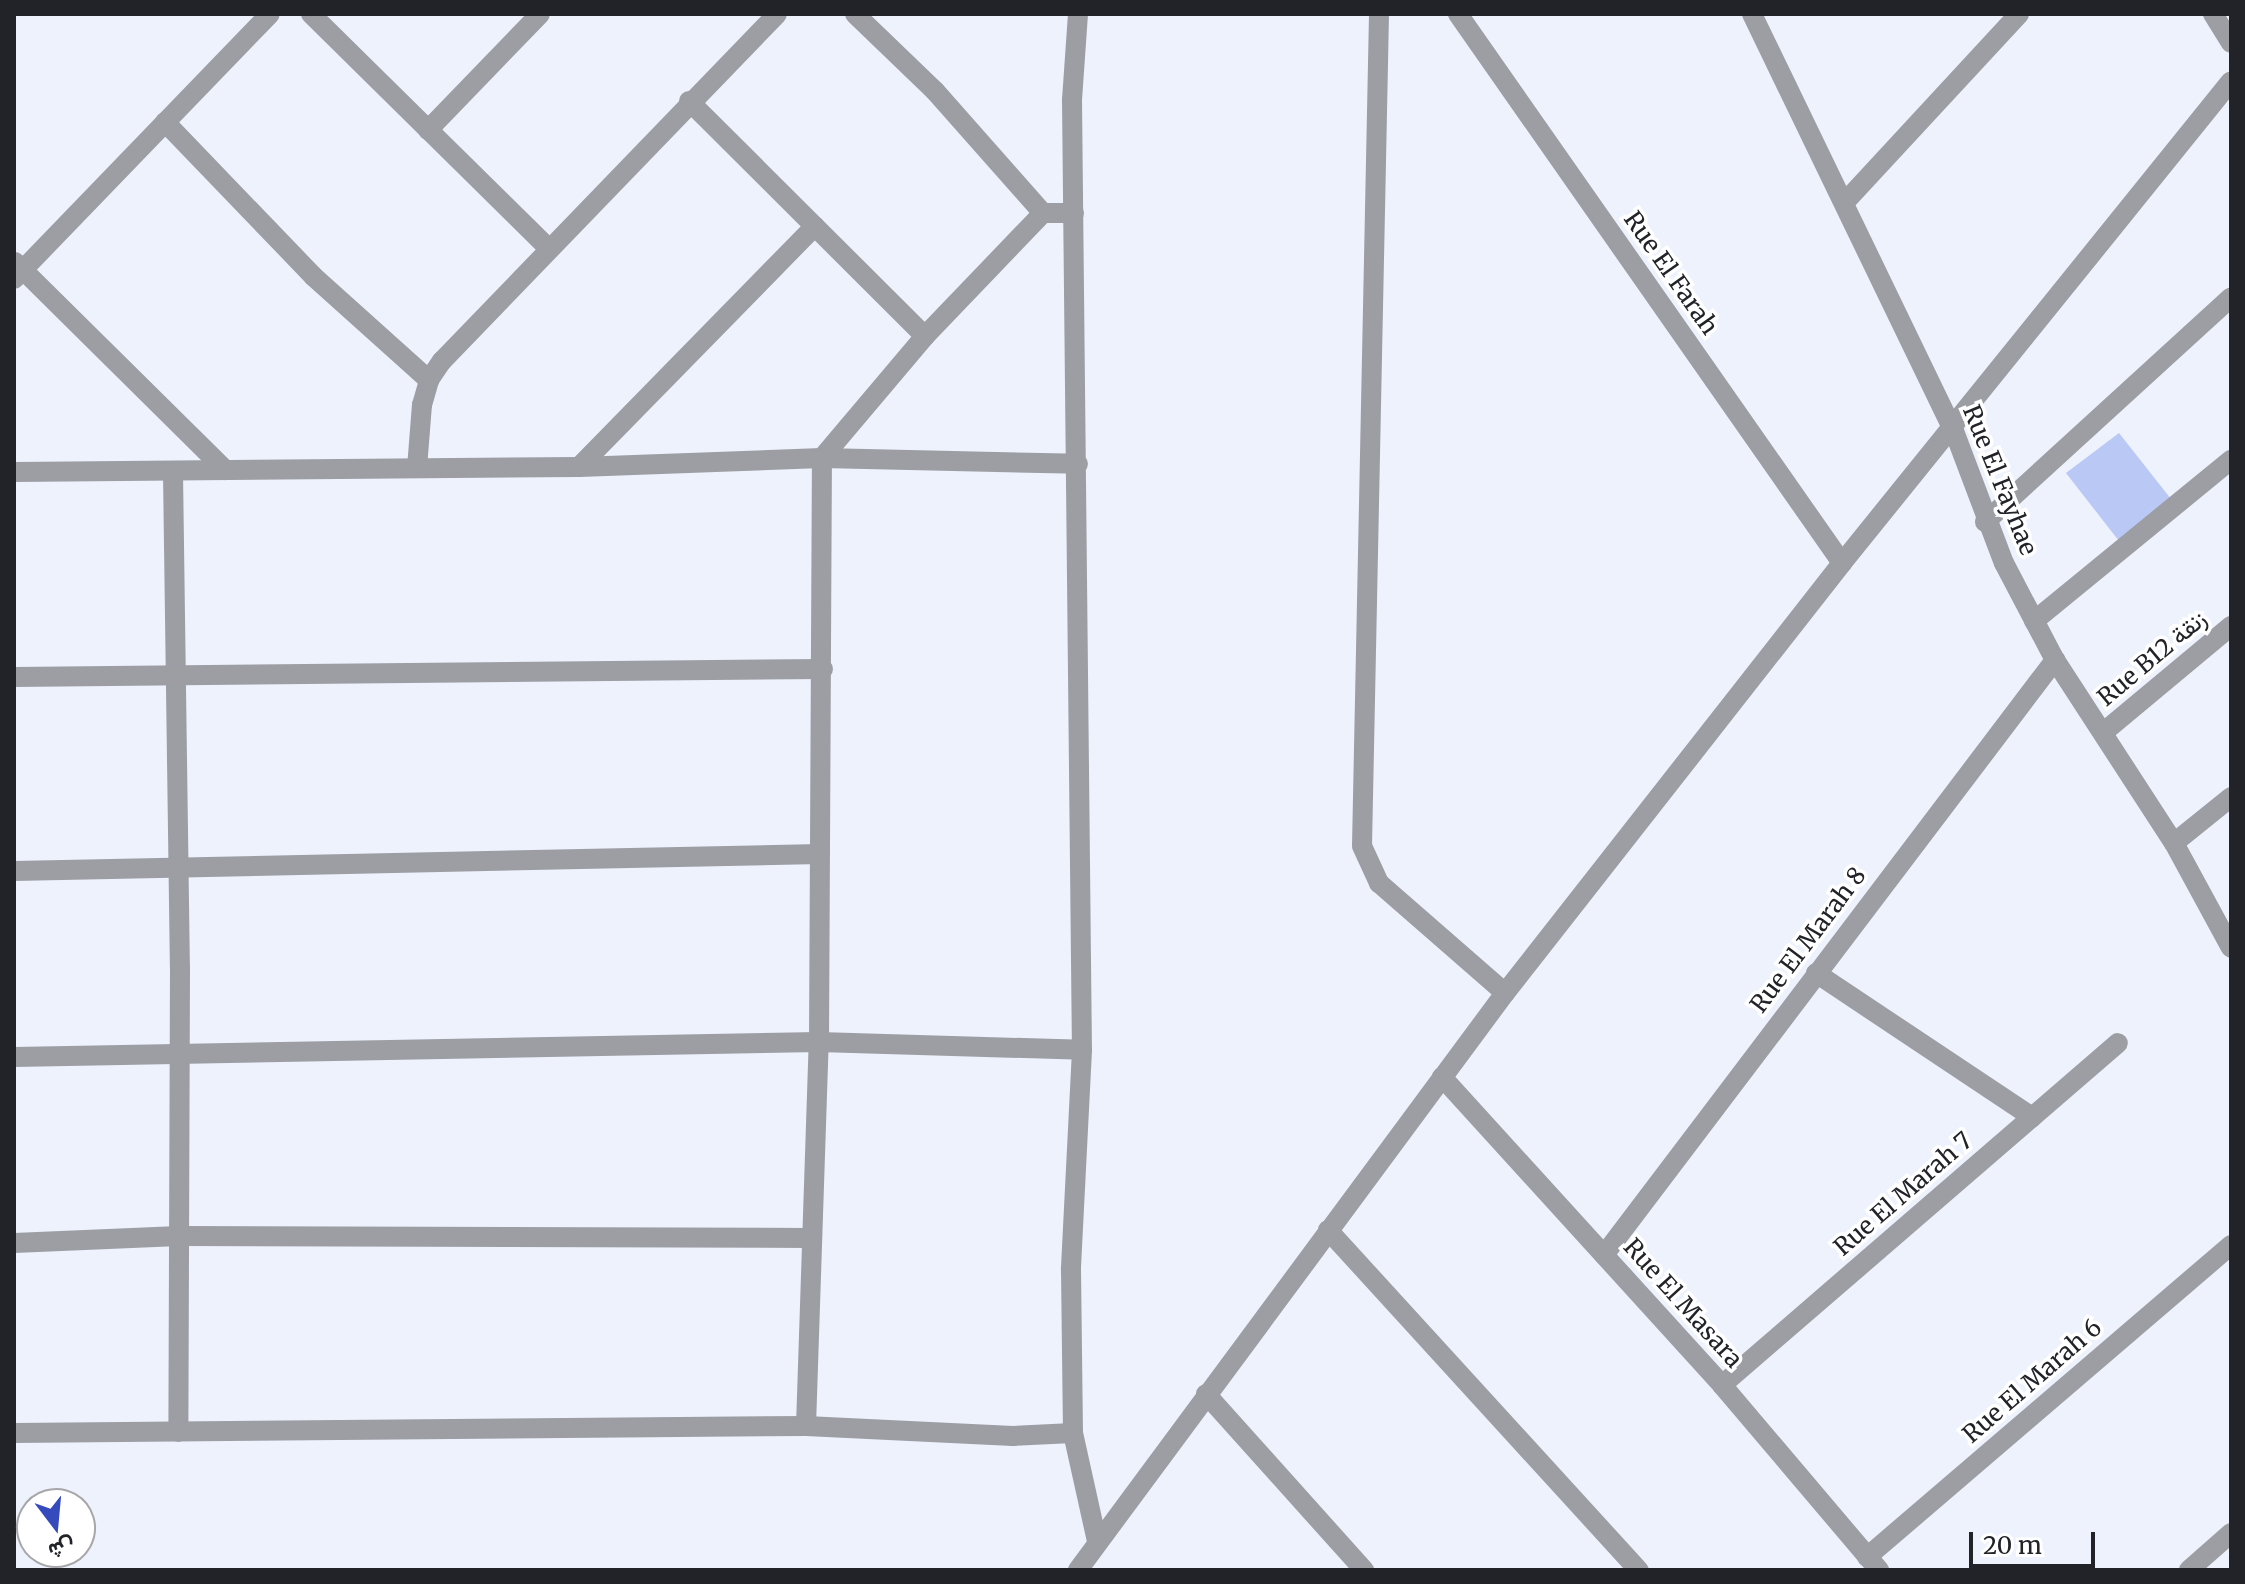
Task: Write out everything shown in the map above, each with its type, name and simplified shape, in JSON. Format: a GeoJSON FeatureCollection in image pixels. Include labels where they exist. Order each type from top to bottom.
{"type":"FeatureCollection","features":[{"type":"Feature","properties":{"kind":"street"},"geometry":{"type":"LineString","coordinates":[[225,470],[17,270],[270,14]]}},
{"type":"Feature","properties":{"kind":"street"},"geometry":{"type":"LineString","coordinates":[[311,14],[548,248]]}},
{"type":"Feature","properties":{"kind":"street"},"geometry":{"type":"LineString","coordinates":[[428,130],[540,14]]}},
{"type":"Feature","properties":{"kind":"street"},"geometry":{"type":"LineString","coordinates":[[417,468],[429,380],[548,248],[777,14]]}},
{"type":"Feature","properties":{"kind":"street"},"geometry":{"type":"LineString","coordinates":[[855,14],[935,91],[1043,213]]}},
{"type":"Feature","properties":{"kind":"street"},"geometry":{"type":"LineString","coordinates":[[1078,14],[1072,100],[1082,1050],[1071,1270],[1073,1433],[1090,1559]]}},
{"type":"Feature","properties":{"kind":"street"},"geometry":{"type":"LineString","coordinates":[[1379,14],[1362,846],[1379,883],[1505,993]]}},
{"type":"Feature","properties":{"kind":"street","name":"Rue El Farah"},"geometry":{"type":"LineString","coordinates":[[1458,14],[1842,563]]}},
{"type":"Feature","properties":{"kind":"street"},"geometry":{"type":"LineString","coordinates":[[1845,202],[2019,14]]}},
{"type":"Feature","properties":{"kind":"street"},"geometry":{"type":"LineString","coordinates":[[2213,14],[2231,43]]}},
{"type":"Feature","properties":{"kind":"street","name":"Rue El Fayhae"},"geometry":{"type":"LineString","coordinates":[[1754,15],[1954,431],[1985,522],[2034,621],[2055,660],[2105,731],[2174,843],[2231,948]]}},
{"type":"Feature","properties":{"kind":"street"},"geometry":{"type":"LineString","coordinates":[[1090,1559],[1206,1394],[1505,993],[1842,563],[1954,431],[2231,81]]}},
{"type":"Feature","properties":{"kind":"street"},"geometry":{"type":"LineString","coordinates":[[689,101],[925,336]]}},
{"type":"Feature","properties":{"kind":"street"},"geometry":{"type":"LineString","coordinates":[[165,122],[313,276],[429,380]]}},
{"type":"Feature","properties":{"kind":"street"},"geometry":{"type":"LineString","coordinates":[[806,1426],[819,1042],[822,458],[925,336],[1043,213],[1074,213]]}},
{"type":"Feature","properties":{"kind":"street"},"geometry":{"type":"LineString","coordinates":[[579,467],[815,226]]}},
{"type":"Feature","properties":{"kind":"street"},"geometry":{"type":"LineString","coordinates":[[1985,522],[2231,297]]}},
{"type":"Feature","properties":{"kind":"street"},"geometry":{"type":"LineString","coordinates":[[14,472],[173,473],[579,467],[822,458],[1078,464]]}},
{"type":"Feature","properties":{"kind":"street"},"geometry":{"type":"LineString","coordinates":[[2034,621],[2231,460]]}},
{"type":"Feature","properties":{"kind":"street"},"geometry":{"type":"LineString","coordinates":[[173,473],[181,1056],[178,1432]]}},
{"type":"Feature","properties":{"kind":"street","name":"Rue B12 زنقة"},"geometry":{"type":"LineString","coordinates":[[2105,731],[2231,626]]}},
{"type":"Feature","properties":{"kind":"street","name":"Rue El Marah 8"},"geometry":{"type":"LineString","coordinates":[[1604,1255],[2055,660]]}},
{"type":"Feature","properties":{"kind":"street"},"geometry":{"type":"LineString","coordinates":[[14,677],[175,673],[823,669]]}},
{"type":"Feature","properties":{"kind":"street"},"geometry":{"type":"LineString","coordinates":[[2174,843],[2231,797]]}},
{"type":"Feature","properties":{"kind":"street"},"geometry":{"type":"LineString","coordinates":[[14,871],[820,854]]}},
{"type":"Feature","properties":{"kind":"street"},"geometry":{"type":"LineString","coordinates":[[1816,973],[2032,1117]]}},
{"type":"Feature","properties":{"kind":"street"},"geometry":{"type":"LineString","coordinates":[[14,1057],[819,1042],[1082,1050]]}},
{"type":"Feature","properties":{"kind":"street","name":"Rue El Marah 7"},"geometry":{"type":"LineString","coordinates":[[1722,1385],[2118,1043]]}},
{"type":"Feature","properties":{"kind":"street","name":"Rue El Masara"},"geometry":{"type":"LineString","coordinates":[[1442,1077],[1722,1385],[1873,1564]]}},
{"type":"Feature","properties":{"kind":"street"},"geometry":{"type":"LineString","coordinates":[[1328,1230],[1639,1570]]}},
{"type":"Feature","properties":{"kind":"street"},"geometry":{"type":"LineString","coordinates":[[14,1243],[179,1236],[810,1238]]}},
{"type":"Feature","properties":{"kind":"street","name":"Rue El Marah 6"},"geometry":{"type":"LineString","coordinates":[[1873,1564],[2231,1245]]}},
{"type":"Feature","properties":{"kind":"street"},"geometry":{"type":"LineString","coordinates":[[1206,1394],[1364,1570]]}},
{"type":"Feature","properties":{"kind":"street"},"geometry":{"type":"LineString","coordinates":[[14,1433],[806,1426],[1013,1436],[1073,1433]]}},
{"type":"Feature","properties":{"kind":"street"},"geometry":{"type":"LineString","coordinates":[[2189,1570],[2231,1533]]}},
{"type":"Feature","properties":{"kind":"building"},"geometry":{"type":"Polygon","coordinates":[[[2119,433],[2171,499],[2119,541],[2066,473],[2119,433]]]}}]}
